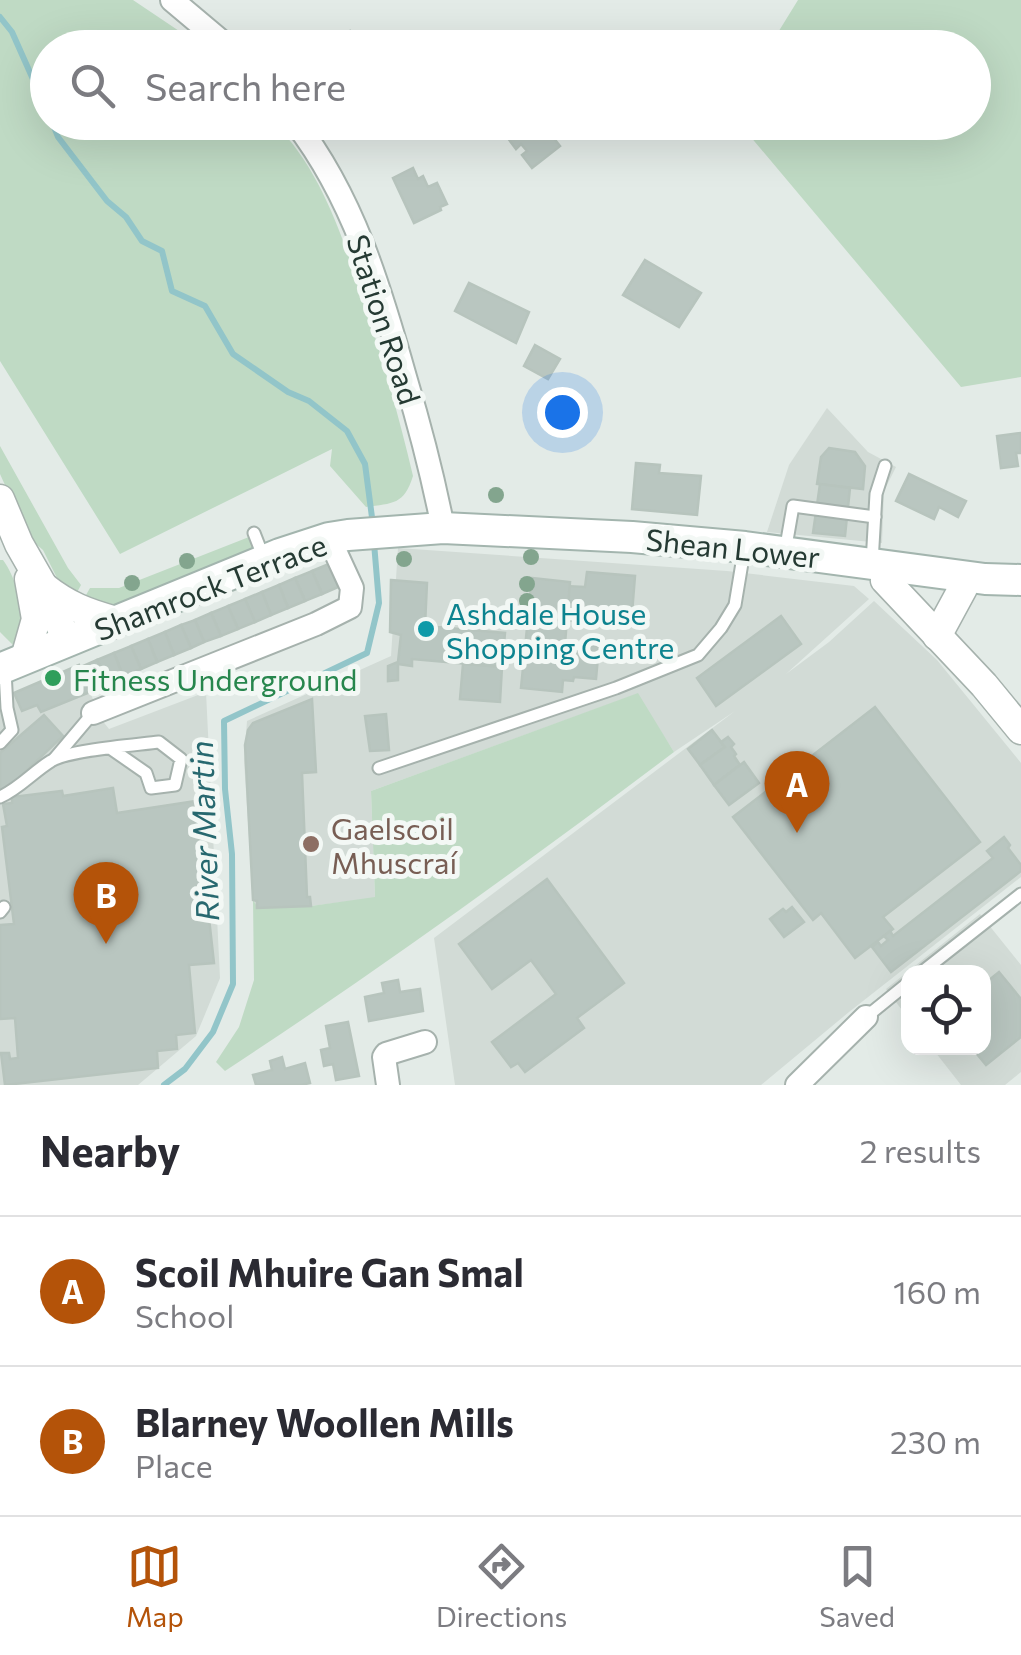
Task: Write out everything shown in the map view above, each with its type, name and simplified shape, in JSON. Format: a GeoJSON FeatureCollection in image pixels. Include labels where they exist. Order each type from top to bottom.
{"type":"FeatureCollection","features":[{"type":"Feature","properties":{"kind":"main road","name":"Shean Lower"},"geometry":{"type":"LineString","coordinates":[[341,536],[428,529],[632,536],[966,577],[1021,580]]}},
{"type":"Feature","properties":{"kind":"main road","name":"Shamrock Terrace"},"geometry":{"type":"LineString","coordinates":[[10,665],[116,621],[259,547],[341,536]]}},
{"type":"Feature","properties":{"kind":"street"},"geometry":{"type":"LineString","coordinates":[[172,0],[208,30]]}},
{"type":"Feature","properties":{"kind":"street","name":"Station Road"},"geometry":{"type":"LineString","coordinates":[[310,140],[350,211],[397,347],[432,472],[428,529]]}},
{"type":"Feature","properties":{"kind":"street"},"geometry":{"type":"LineString","coordinates":[[0,499],[34,598],[36,619],[10,665]]}},
{"type":"Feature","properties":{"kind":"street"},"geometry":{"type":"LineString","coordinates":[[10,536],[43,586],[67,641]]}},
{"type":"Feature","properties":{"kind":"street"},"geometry":{"type":"LineString","coordinates":[[93,714],[350,607],[352,588],[341,536]]}},
{"type":"Feature","properties":{"kind":"street"},"geometry":{"type":"LineString","coordinates":[[881,564],[885,580],[1021,730]]}},
{"type":"Feature","properties":{"kind":"street"},"geometry":{"type":"LineString","coordinates":[[937,636],[966,577]]}},
{"type":"Feature","properties":{"kind":"street"},"geometry":{"type":"LineString","coordinates":[[43,586],[82,612],[116,621]]}},
{"type":"Feature","properties":{"kind":"street"},"geometry":{"type":"LineString","coordinates":[[798,1085],[866,1017]]}},
{"type":"Feature","properties":{"kind":"street"},"geometry":{"type":"LineString","coordinates":[[388,1085],[386,1054],[425,1042]]}},
{"type":"Feature","properties":{"kind":"lane"},"geometry":{"type":"LineString","coordinates":[[881,564],[875,517],[876,494],[885,466]]}},
{"type":"Feature","properties":{"kind":"lane"},"geometry":{"type":"LineString","coordinates":[[785,552],[793,506],[875,517]]}},
{"type":"Feature","properties":{"kind":"lane"},"geometry":{"type":"LineString","coordinates":[[379,768],[616,688],[698,655],[735,605],[745,547]]}},
{"type":"Feature","properties":{"kind":"lane"},"geometry":{"type":"LineString","coordinates":[[0,744],[12,730],[7,708],[10,665]]}},
{"type":"Feature","properties":{"kind":"lane"},"geometry":{"type":"LineString","coordinates":[[0,796],[55,758],[93,714]]}},
{"type":"Feature","properties":{"kind":"lane"},"geometry":{"type":"LineString","coordinates":[[55,758],[110,748],[159,742],[180,759],[175,785],[151,788],[146,773],[110,748]]}},
{"type":"Feature","properties":{"kind":"lane"},"geometry":{"type":"LineString","coordinates":[[931,965],[1021,894]]}},
{"type":"Feature","properties":{"kind":"lane"},"geometry":{"type":"LineString","coordinates":[[866,1017],[901,989]]}},
{"type":"Feature","properties":{"kind":"shaded area"},"geometry":{"type":"Polygon","coordinates":[[[827,408],[868,452],[896,467],[884,491],[882,543],[767,532],[789,465],[827,408]]]}},
{"type":"Feature","properties":{"kind":"shaded area"},"geometry":{"type":"Polygon","coordinates":[[[398,548],[727,571],[854,586],[869,599],[786,674],[874,601],[937,660],[1021,763],[1021,877],[909,965],[901,965],[901,971],[761,1085],[455,1085],[434,938],[735,711],[674,752],[637,694],[371,791],[375,898],[257,908],[253,900],[244,761],[247,721],[391,656],[398,548]]]}},
{"type":"Feature","properties":{"kind":"shaded area"},"geometry":{"type":"Polygon","coordinates":[[[79,665],[109,729],[206,692],[220,978],[196,1036],[138,1085],[0,1085],[0,699],[79,665]]]}},
{"type":"Feature","properties":{"kind":"shaded area"},"geometry":{"type":"Polygon","coordinates":[[[980,914],[1021,965],[1021,1072],[1005,1085],[961,1085],[937,1055],[991,1055],[991,965],[916,965],[980,914]]]}},
{"type":"Feature","properties":{"kind":"shaded area"},"geometry":{"type":"Polygon","coordinates":[[[901,977],[901,1009],[886,989],[901,977]]]}},
{"type":"Feature","properties":{"kind":"green space"},"geometry":{"type":"Polygon","coordinates":[[[0,0],[133,0],[178,30],[30,30],[30,140],[289,140],[318,183],[347,252],[377,343],[413,476],[401,497],[366,507],[330,466],[332,449],[120,554],[0,361],[0,0]]]}},
{"type":"Feature","properties":{"kind":"green space"},"geometry":{"type":"Polygon","coordinates":[[[798,0],[1021,0],[1021,377],[961,387],[753,140],[991,140],[991,30],[779,30],[798,0]]]}},
{"type":"Feature","properties":{"kind":"green space"},"geometry":{"type":"Polygon","coordinates":[[[0,446],[81,585],[74,598],[60,584],[43,550],[29,538],[0,474],[0,446]]]}},
{"type":"Feature","properties":{"kind":"green space"},"geometry":{"type":"Polygon","coordinates":[[[249,537],[252,550],[120,606],[108,608],[82,602],[90,588],[119,588],[249,537]]]}},
{"type":"Feature","properties":{"kind":"green space"},"geometry":{"type":"Polygon","coordinates":[[[0,560],[12,575],[20,603],[19,634],[13,645],[0,632],[0,560]]]}},
{"type":"Feature","properties":{"kind":"green space"},"geometry":{"type":"Polygon","coordinates":[[[638,693],[674,752],[452,915],[282,1033],[225,1071],[216,1062],[239,1027],[254,980],[253,900],[258,908],[375,897],[371,791],[638,693]]]}},
{"type":"Feature","properties":{"kind":"building"},"geometry":{"type":"Polygon","coordinates":[[[509,140],[555,140],[560,146],[532,168],[522,155],[527,151],[521,144],[516,149],[509,140]]]}},
{"type":"Feature","properties":{"kind":"building"},"geometry":{"type":"Polygon","coordinates":[[[413,168],[428,187],[437,183],[447,204],[414,223],[393,178],[413,168]]]}},
{"type":"Feature","properties":{"kind":"building"},"geometry":{"type":"Polygon","coordinates":[[[645,260],[701,293],[679,327],[623,295],[645,260]]]}},
{"type":"Feature","properties":{"kind":"building"},"geometry":{"type":"Polygon","coordinates":[[[469,283],[529,312],[516,343],[455,311],[469,283]]]}},
{"type":"Feature","properties":{"kind":"building"},"geometry":{"type":"Polygon","coordinates":[[[535,345],[560,359],[548,379],[524,366],[535,345]]]}},
{"type":"Feature","properties":{"kind":"building"},"geometry":{"type":"Polygon","coordinates":[[[1021,433],[1021,453],[1016,453],[1018,466],[1001,468],[997,436],[1021,433]]]}},
{"type":"Feature","properties":{"kind":"building"},"geometry":{"type":"Polygon","coordinates":[[[829,448],[855,452],[865,466],[863,489],[817,484],[821,457],[829,448]]]}},
{"type":"Feature","properties":{"kind":"building"},"geometry":{"type":"Polygon","coordinates":[[[636,463],[660,465],[659,473],[701,476],[697,515],[632,509],[636,463]]]}},
{"type":"Feature","properties":{"kind":"building"},"geometry":{"type":"Polygon","coordinates":[[[909,474],[966,501],[958,517],[939,507],[934,519],[896,501],[909,474]]]}},
{"type":"Feature","properties":{"kind":"building"},"geometry":{"type":"Polygon","coordinates":[[[820,484],[850,488],[845,536],[813,533],[820,484]]]}},
{"type":"Feature","properties":{"kind":"building"},"geometry":{"type":"Polygon","coordinates":[[[329,564],[338,587],[322,594],[312,571],[329,564]]]}},
{"type":"Feature","properties":{"kind":"building"},"geometry":{"type":"Polygon","coordinates":[[[312,571],[322,594],[305,601],[295,578],[312,571]]]}},
{"type":"Feature","properties":{"kind":"building"},"geometry":{"type":"Polygon","coordinates":[[[587,572],[635,576],[631,626],[564,620],[566,586],[585,587],[587,572]]]}},
{"type":"Feature","properties":{"kind":"building"},"geometry":{"type":"Polygon","coordinates":[[[295,578],[305,601],[288,608],[279,585],[295,578]]]}},
{"type":"Feature","properties":{"kind":"building"},"geometry":{"type":"Polygon","coordinates":[[[532,578],[570,582],[565,644],[599,646],[596,679],[563,680],[562,692],[521,688],[532,578]]]}},
{"type":"Feature","properties":{"kind":"building","name":"Ashdale House Shopping Centre"},"geometry":{"type":"Polygon","coordinates":[[[391,580],[427,583],[425,626],[505,633],[502,667],[412,659],[412,666],[398,664],[398,680],[388,681],[388,666],[398,662],[401,635],[390,632],[391,580]]]}},
{"type":"Feature","properties":{"kind":"building"},"geometry":{"type":"Polygon","coordinates":[[[279,585],[288,608],[271,615],[262,592],[279,585]]]}},
{"type":"Feature","properties":{"kind":"building"},"geometry":{"type":"Polygon","coordinates":[[[262,592],[271,615],[255,622],[245,599],[262,592]]]}},
{"type":"Feature","properties":{"kind":"building"},"geometry":{"type":"Polygon","coordinates":[[[245,599],[255,622],[238,629],[228,606],[245,599]]]}},
{"type":"Feature","properties":{"kind":"building"},"geometry":{"type":"Polygon","coordinates":[[[228,606],[238,629],[221,636],[211,613],[228,606]]]}},
{"type":"Feature","properties":{"kind":"building"},"geometry":{"type":"Polygon","coordinates":[[[211,613],[221,636],[204,642],[195,620],[211,613]]]}},
{"type":"Feature","properties":{"kind":"building"},"geometry":{"type":"Polygon","coordinates":[[[781,616],[801,644],[716,706],[697,678],[781,616]]]}},
{"type":"Feature","properties":{"kind":"building"},"geometry":{"type":"Polygon","coordinates":[[[195,620],[204,642],[191,648],[181,625],[195,620]]]}},
{"type":"Feature","properties":{"kind":"building"},"geometry":{"type":"Polygon","coordinates":[[[181,625],[191,648],[174,655],[165,632],[181,625]]]}},
{"type":"Feature","properties":{"kind":"building"},"geometry":{"type":"Polygon","coordinates":[[[165,632],[174,655],[157,662],[148,639],[165,632]]]}},
{"type":"Feature","properties":{"kind":"building"},"geometry":{"type":"Polygon","coordinates":[[[148,639],[157,662],[141,669],[131,646],[148,639]]]}},
{"type":"Feature","properties":{"kind":"building"},"geometry":{"type":"Polygon","coordinates":[[[131,646],[141,669],[123,676],[114,653],[131,646]]]}},
{"type":"Feature","properties":{"kind":"building"},"geometry":{"type":"Polygon","coordinates":[[[114,653],[123,676],[107,683],[97,660],[114,653]]]}},
{"type":"Feature","properties":{"kind":"building"},"geometry":{"type":"Polygon","coordinates":[[[97,660],[107,683],[90,690],[81,667],[97,660]]]}},
{"type":"Feature","properties":{"kind":"building"},"geometry":{"type":"Polygon","coordinates":[[[463,664],[502,667],[500,702],[460,699],[463,664]]]}},
{"type":"Feature","properties":{"kind":"building"},"geometry":{"type":"Polygon","coordinates":[[[79,665],[90,692],[41,712],[37,705],[22,711],[14,693],[79,665]]]}},
{"type":"Feature","properties":{"kind":"building"},"geometry":{"type":"Polygon","coordinates":[[[312,699],[316,772],[302,773],[307,897],[311,906],[257,908],[257,901],[253,900],[245,745],[248,730],[253,723],[312,699]]]}},
{"type":"Feature","properties":{"kind":"building"},"geometry":{"type":"Polygon","coordinates":[[[875,707],[980,842],[883,917],[893,929],[855,958],[821,913],[813,920],[733,817],[875,707]]]}},
{"type":"Feature","properties":{"kind":"building"},"geometry":{"type":"Polygon","coordinates":[[[386,714],[389,750],[370,751],[365,716],[386,714]]]}},
{"type":"Feature","properties":{"kind":"building"},"geometry":{"type":"Polygon","coordinates":[[[44,715],[63,736],[4,792],[0,790],[0,753],[44,715]]]}},
{"type":"Feature","properties":{"kind":"building"},"geometry":{"type":"Polygon","coordinates":[[[712,730],[725,747],[700,765],[688,749],[712,730]]]}},
{"type":"Feature","properties":{"kind":"building"},"geometry":{"type":"Polygon","coordinates":[[[728,737],[740,765],[714,785],[700,765],[725,747],[721,742],[728,737]]]}},
{"type":"Feature","properties":{"kind":"building"},"geometry":{"type":"Polygon","coordinates":[[[744,762],[759,783],[729,805],[714,785],[744,762]]]}},
{"type":"Feature","properties":{"kind":"building"},"geometry":{"type":"Polygon","coordinates":[[[113,788],[117,813],[196,801],[214,963],[189,965],[195,1033],[176,1035],[177,1049],[157,1051],[158,1068],[5,1085],[1,1053],[9,1053],[10,1059],[18,1058],[15,1018],[0,1019],[0,925],[14,924],[2,827],[7,826],[3,804],[12,803],[12,797],[62,791],[63,796],[113,788]]]}},
{"type":"Feature","properties":{"kind":"building"},"geometry":{"type":"Polygon","coordinates":[[[1004,837],[1021,871],[891,972],[872,947],[878,942],[881,946],[890,931],[893,936],[993,858],[987,851],[1004,837]]]}},
{"type":"Feature","properties":{"kind":"building"},"geometry":{"type":"Polygon","coordinates":[[[547,879],[624,983],[577,1018],[584,1028],[525,1072],[518,1063],[511,1067],[492,1042],[556,994],[531,960],[492,989],[459,944],[547,879]]]}},
{"type":"Feature","properties":{"kind":"building"},"geometry":{"type":"Polygon","coordinates":[[[792,907],[804,922],[784,937],[770,919],[792,907]]]}},
{"type":"Feature","properties":{"kind":"building"},"geometry":{"type":"Polygon","coordinates":[[[999,972],[1021,999],[1021,1037],[986,1065],[978,1055],[991,1055],[991,978],[999,972]]]}},
{"type":"Feature","properties":{"kind":"building"},"geometry":{"type":"Polygon","coordinates":[[[398,980],[400,992],[420,989],[423,1011],[369,1021],[365,997],[384,993],[382,983],[398,980]]]}},
{"type":"Feature","properties":{"kind":"building"},"geometry":{"type":"Polygon","coordinates":[[[348,1022],[359,1076],[336,1080],[333,1064],[324,1066],[321,1050],[330,1048],[326,1026],[348,1022]]]}},
{"type":"Feature","properties":{"kind":"building"},"geometry":{"type":"Polygon","coordinates":[[[282,1057],[285,1069],[305,1063],[310,1083],[256,1085],[253,1075],[272,1070],[270,1061],[282,1057]]]}},
{"type":"Feature","properties":{"kind":"waterway","name":"River Martin"},"geometry":{"type":"LineString","coordinates":[[0,17],[12,32],[30,72]]}},
{"type":"Feature","properties":{"kind":"waterway","name":"River Martin"},"geometry":{"type":"LineString","coordinates":[[60,140],[142,241],[162,251],[172,291],[205,306],[233,354],[288,392],[309,401],[347,431],[365,464],[373,525]]}},
{"type":"Feature","properties":{"kind":"waterway","name":"River Martin"},"geometry":{"type":"LineString","coordinates":[[164,1085],[185,1069],[213,1032],[233,984],[232,854],[225,789],[224,721],[367,653],[379,603],[374,543]]}},
{"type":"Feature","properties":{"kind":"place","name":"Ashdale House Shopping Centre"},"geometry":{"type":"Point","coordinates":[426,629]}},
{"type":"Feature","properties":{"kind":"place","name":"Fitness Underground"},"geometry":{"type":"Point","coordinates":[53,678]}},
{"type":"Feature","properties":{"kind":"place","name":"Scoil Mhuire Gan Smal"},"geometry":{"type":"Point","coordinates":[797,833]}},
{"type":"Feature","properties":{"kind":"place","name":"Gaelscoil Mhuscraí"},"geometry":{"type":"Point","coordinates":[311,844]}},
{"type":"Feature","properties":{"kind":"place","name":"Blarney Woollen Mills"},"geometry":{"type":"Point","coordinates":[106,944]}}]}
